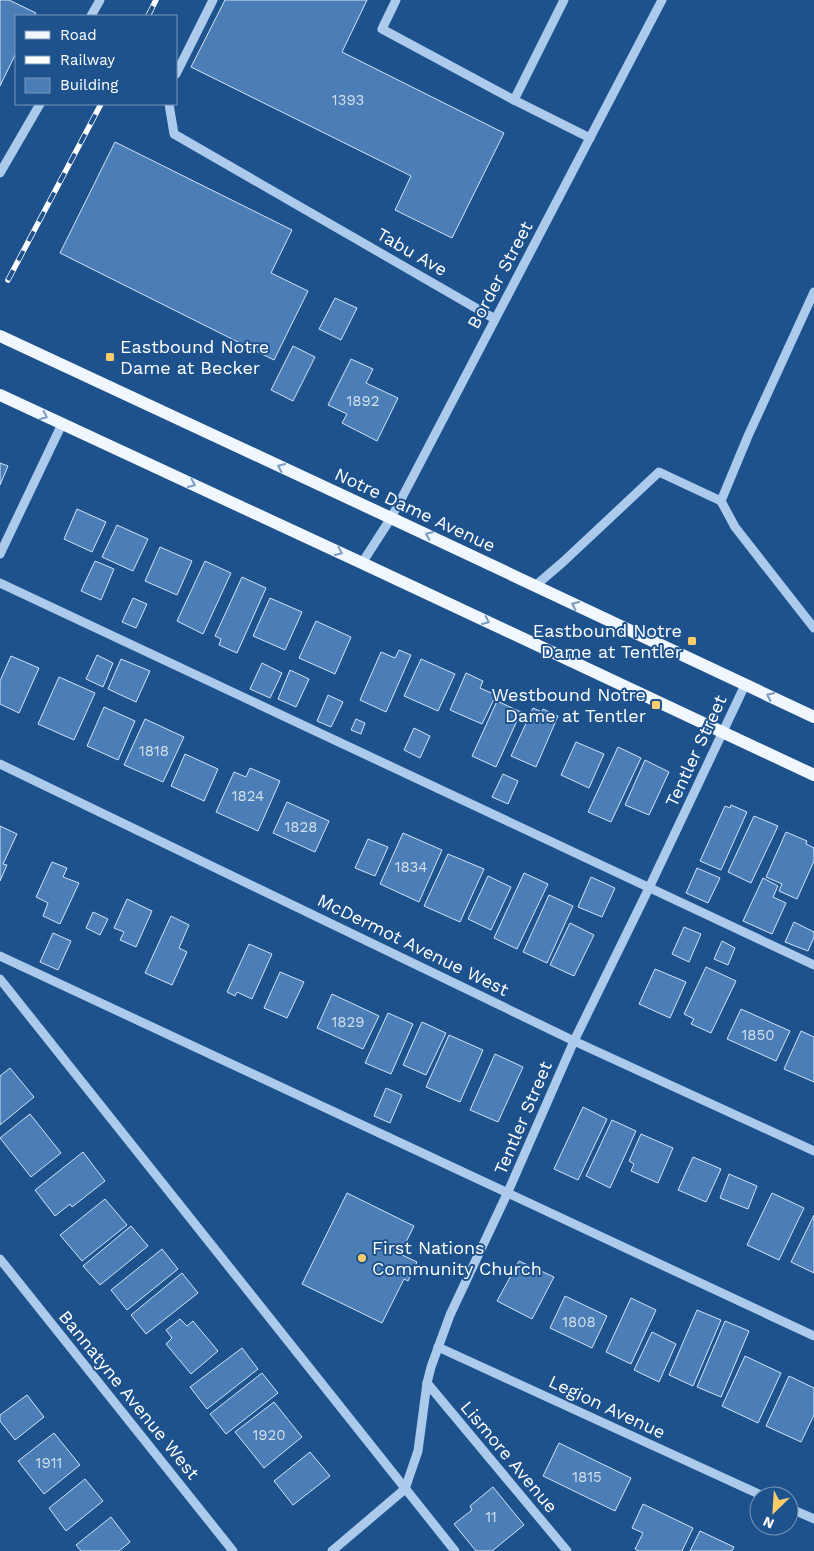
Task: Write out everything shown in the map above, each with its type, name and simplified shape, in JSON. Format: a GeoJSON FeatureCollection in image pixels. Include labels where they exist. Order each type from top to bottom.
{"type":"FeatureCollection","features":[{"type":"Feature","properties":{"kind":"main road","name":"Notre Dame Avenue"},"geometry":{"type":"LineString","coordinates":[[0,336],[814,717]]}},
{"type":"Feature","properties":{"kind":"main road"},"geometry":{"type":"LineString","coordinates":[[0,395],[814,775]]}},
{"type":"Feature","properties":{"kind":"street"},"geometry":{"type":"LineString","coordinates":[[92,15],[100,0]]}},
{"type":"Feature","properties":{"kind":"street"},"geometry":{"type":"LineString","coordinates":[[178,70],[214,0]]}},
{"type":"Feature","properties":{"kind":"street"},"geometry":{"type":"LineString","coordinates":[[396,0],[382,29],[514,100],[590,138]]}},
{"type":"Feature","properties":{"kind":"street"},"geometry":{"type":"LineString","coordinates":[[514,100],[564,0]]}},
{"type":"Feature","properties":{"kind":"street","name":"Border Street"},"geometry":{"type":"LineString","coordinates":[[362,563],[391,518],[662,0]]}},
{"type":"Feature","properties":{"kind":"street"},"geometry":{"type":"LineString","coordinates":[[0,173],[39,105]]}},
{"type":"Feature","properties":{"kind":"street","name":"Tabu Ave"},"geometry":{"type":"LineString","coordinates":[[169,105],[174,134],[495,319]]}},
{"type":"Feature","properties":{"kind":"street"},"geometry":{"type":"LineString","coordinates":[[721,501],[748,436],[814,292]]}},
{"type":"Feature","properties":{"kind":"street"},"geometry":{"type":"LineString","coordinates":[[0,554],[62,424]]}},
{"type":"Feature","properties":{"kind":"street"},"geometry":{"type":"LineString","coordinates":[[535,586],[659,472],[721,501],[734,527],[814,628]]}},
{"type":"Feature","properties":{"kind":"street"},"geometry":{"type":"LineString","coordinates":[[0,583],[814,965]]}},
{"type":"Feature","properties":{"kind":"street","name":"Tentler Street"},"geometry":{"type":"LineString","coordinates":[[405,1489],[418,1451],[427,1383],[431,1367],[450,1316],[507,1194],[574,1041],[745,685]]}},
{"type":"Feature","properties":{"kind":"street","name":"McDermot Avenue West"},"geometry":{"type":"LineString","coordinates":[[0,764],[574,1041],[814,1151]]}},
{"type":"Feature","properties":{"kind":"street"},"geometry":{"type":"LineString","coordinates":[[0,956],[814,1336]]}},
{"type":"Feature","properties":{"kind":"street"},"geometry":{"type":"LineString","coordinates":[[0,979],[455,1551]]}},
{"type":"Feature","properties":{"kind":"street","name":"Bannatyne Avenue West"},"geometry":{"type":"LineString","coordinates":[[0,1259],[232,1551]]}},
{"type":"Feature","properties":{"kind":"street","name":"Legion Avenue"},"geometry":{"type":"LineString","coordinates":[[438,1347],[749,1490]]}},
{"type":"Feature","properties":{"kind":"street","name":"Lismore Avenue"},"geometry":{"type":"LineString","coordinates":[[427,1383],[567,1551]]}},
{"type":"Feature","properties":{"kind":"street"},"geometry":{"type":"LineString","coordinates":[[332,1551],[405,1489]]}},
{"type":"Feature","properties":{"kind":"street"},"geometry":{"type":"LineString","coordinates":[[799,1512],[814,1519]]}},
{"type":"Feature","properties":{"kind":"building"},"geometry":{"type":"Polygon","coordinates":[[[0,0],[9,0],[36,13],[35,15],[15,15],[15,55],[0,86],[0,0]]]}},
{"type":"Feature","properties":{"kind":"building"},"geometry":{"type":"Polygon","coordinates":[[[225,0],[367,0],[342,52],[504,133],[452,238],[395,210],[411,176],[191,67],[225,0]]]}},
{"type":"Feature","properties":{"kind":"building"},"geometry":{"type":"Polygon","coordinates":[[[115,142],[292,230],[271,273],[308,291],[274,360],[60,253],[115,142]]]}},
{"type":"Feature","properties":{"kind":"building"},"geometry":{"type":"Polygon","coordinates":[[[335,298],[357,308],[341,340],[319,329],[335,298]]]}},
{"type":"Feature","properties":{"kind":"building"},"geometry":{"type":"Polygon","coordinates":[[[293,346],[315,357],[293,401],[271,390],[293,346]]]}},
{"type":"Feature","properties":{"kind":"building"},"geometry":{"type":"Polygon","coordinates":[[[351,359],[373,369],[366,383],[398,398],[377,441],[342,423],[347,414],[328,405],[351,359]]]}},
{"type":"Feature","properties":{"kind":"building"},"geometry":{"type":"Polygon","coordinates":[[[0,463],[8,466],[0,485],[0,463]]]}},
{"type":"Feature","properties":{"kind":"building"},"geometry":{"type":"Polygon","coordinates":[[[77,509],[106,522],[92,552],[64,539],[77,509]]]}},
{"type":"Feature","properties":{"kind":"building"},"geometry":{"type":"Polygon","coordinates":[[[117,525],[148,539],[133,571],[102,557],[117,525]]]}},
{"type":"Feature","properties":{"kind":"building"},"geometry":{"type":"Polygon","coordinates":[[[160,547],[192,561],[177,595],[145,581],[160,547]]]}},
{"type":"Feature","properties":{"kind":"building"},"geometry":{"type":"Polygon","coordinates":[[[95,561],[114,569],[101,600],[81,591],[95,561]]]}},
{"type":"Feature","properties":{"kind":"building"},"geometry":{"type":"Polygon","coordinates":[[[205,561],[231,573],[203,634],[177,621],[205,561]]]}},
{"type":"Feature","properties":{"kind":"building"},"geometry":{"type":"Polygon","coordinates":[[[242,577],[266,588],[237,653],[219,645],[221,639],[215,636],[242,577]]]}},
{"type":"Feature","properties":{"kind":"building"},"geometry":{"type":"Polygon","coordinates":[[[133,598],[147,604],[136,628],[122,622],[133,598]]]}},
{"type":"Feature","properties":{"kind":"building"},"geometry":{"type":"Polygon","coordinates":[[[270,598],[302,612],[285,650],[253,636],[270,598]]]}},
{"type":"Feature","properties":{"kind":"building"},"geometry":{"type":"Polygon","coordinates":[[[316,621],[351,637],[335,674],[299,658],[316,621]]]}},
{"type":"Feature","properties":{"kind":"building"},"geometry":{"type":"Polygon","coordinates":[[[399,650],[411,655],[386,712],[360,700],[381,652],[395,658],[399,650]]]}},
{"type":"Feature","properties":{"kind":"building"},"geometry":{"type":"Polygon","coordinates":[[[97,655],[113,663],[103,687],[86,679],[97,655]]]}},
{"type":"Feature","properties":{"kind":"building"},"geometry":{"type":"Polygon","coordinates":[[[11,656],[39,668],[19,713],[0,704],[0,681],[11,656]]]}},
{"type":"Feature","properties":{"kind":"building"},"geometry":{"type":"Polygon","coordinates":[[[121,659],[150,671],[136,702],[108,689],[121,659]]]}},
{"type":"Feature","properties":{"kind":"building"},"geometry":{"type":"Polygon","coordinates":[[[421,659],[455,674],[438,711],[404,696],[421,659]]]}},
{"type":"Feature","properties":{"kind":"building"},"geometry":{"type":"Polygon","coordinates":[[[262,663],[282,673],[270,698],[250,689],[262,663]]]}},
{"type":"Feature","properties":{"kind":"building"},"geometry":{"type":"Polygon","coordinates":[[[290,670],[309,679],[296,707],[278,699],[290,670]]]}},
{"type":"Feature","properties":{"kind":"building"},"geometry":{"type":"Polygon","coordinates":[[[466,673],[483,681],[480,688],[496,695],[482,724],[450,710],[466,673]]]}},
{"type":"Feature","properties":{"kind":"building"},"geometry":{"type":"Polygon","coordinates":[[[59,677],[95,693],[74,740],[38,724],[59,677]]]}},
{"type":"Feature","properties":{"kind":"building"},"geometry":{"type":"Polygon","coordinates":[[[328,695],[343,702],[331,727],[317,721],[328,695]]]}},
{"type":"Feature","properties":{"kind":"building"},"geometry":{"type":"Polygon","coordinates":[[[497,701],[521,712],[496,767],[472,756],[497,701]]]}},
{"type":"Feature","properties":{"kind":"building"},"geometry":{"type":"Polygon","coordinates":[[[104,707],[135,721],[118,760],[87,746],[104,707]]]}},
{"type":"Feature","properties":{"kind":"building"},"geometry":{"type":"Polygon","coordinates":[[[533,708],[542,712],[543,709],[558,716],[536,767],[511,756],[533,708]]]}},
{"type":"Feature","properties":{"kind":"building"},"geometry":{"type":"Polygon","coordinates":[[[145,719],[184,737],[163,782],[124,765],[145,719]]]}},
{"type":"Feature","properties":{"kind":"building"},"geometry":{"type":"Polygon","coordinates":[[[356,719],[365,723],[361,734],[351,730],[356,719]]]}},
{"type":"Feature","properties":{"kind":"building"},"geometry":{"type":"Polygon","coordinates":[[[414,728],[430,736],[420,758],[404,750],[414,728]]]}},
{"type":"Feature","properties":{"kind":"building"},"geometry":{"type":"Polygon","coordinates":[[[576,742],[604,754],[589,788],[561,775],[576,742]]]}},
{"type":"Feature","properties":{"kind":"building"},"geometry":{"type":"Polygon","coordinates":[[[618,747],[641,758],[611,822],[588,812],[618,747]]]}},
{"type":"Feature","properties":{"kind":"building"},"geometry":{"type":"Polygon","coordinates":[[[185,754],[218,769],[204,801],[171,786],[185,754]]]}},
{"type":"Feature","properties":{"kind":"building"},"geometry":{"type":"Polygon","coordinates":[[[645,760],[669,772],[649,815],[625,805],[645,760]]]}},
{"type":"Feature","properties":{"kind":"building"},"geometry":{"type":"Polygon","coordinates":[[[250,768],[280,781],[258,831],[216,812],[234,772],[246,777],[250,768]]]}},
{"type":"Feature","properties":{"kind":"building"},"geometry":{"type":"Polygon","coordinates":[[[503,774],[518,781],[508,804],[492,797],[503,774]]]}},
{"type":"Feature","properties":{"kind":"building"},"geometry":{"type":"Polygon","coordinates":[[[287,802],[329,821],[315,852],[273,833],[287,802]]]}},
{"type":"Feature","properties":{"kind":"building"},"geometry":{"type":"Polygon","coordinates":[[[731,805],[747,812],[721,870],[700,861],[725,806],[730,808],[731,805]]]}},
{"type":"Feature","properties":{"kind":"building"},"geometry":{"type":"Polygon","coordinates":[[[754,816],[778,826],[751,883],[728,872],[754,816]]]}},
{"type":"Feature","properties":{"kind":"building"},"geometry":{"type":"Polygon","coordinates":[[[0,826],[17,834],[3,864],[7,865],[0,881],[0,826]]]}},
{"type":"Feature","properties":{"kind":"building"},"geometry":{"type":"Polygon","coordinates":[[[786,832],[807,841],[806,844],[814,848],[814,861],[797,899],[779,891],[782,884],[766,877],[786,832]]]}},
{"type":"Feature","properties":{"kind":"building"},"geometry":{"type":"Polygon","coordinates":[[[403,833],[442,850],[419,902],[380,884],[403,833]]]}},
{"type":"Feature","properties":{"kind":"building"},"geometry":{"type":"Polygon","coordinates":[[[368,839],[388,847],[375,876],[355,868],[368,839]]]}},
{"type":"Feature","properties":{"kind":"building"},"geometry":{"type":"Polygon","coordinates":[[[448,854],[484,869],[460,922],[424,906],[448,854]]]}},
{"type":"Feature","properties":{"kind":"building"},"geometry":{"type":"Polygon","coordinates":[[[52,862],[67,868],[63,877],[79,883],[60,924],[43,916],[48,903],[36,897],[52,862]]]}},
{"type":"Feature","properties":{"kind":"building"},"geometry":{"type":"Polygon","coordinates":[[[697,868],[720,878],[708,903],[686,893],[697,868]]]}},
{"type":"Feature","properties":{"kind":"building"},"geometry":{"type":"Polygon","coordinates":[[[524,873],[548,884],[517,949],[494,938],[524,873]]]}},
{"type":"Feature","properties":{"kind":"building"},"geometry":{"type":"Polygon","coordinates":[[[488,876],[511,887],[491,930],[468,919],[488,876]]]}},
{"type":"Feature","properties":{"kind":"building"},"geometry":{"type":"Polygon","coordinates":[[[591,877],[615,888],[602,917],[578,907],[591,877]]]}},
{"type":"Feature","properties":{"kind":"building"},"geometry":{"type":"Polygon","coordinates":[[[763,878],[778,886],[773,897],[786,903],[772,934],[743,921],[763,878]]]}},
{"type":"Feature","properties":{"kind":"building"},"geometry":{"type":"Polygon","coordinates":[[[549,895],[573,906],[547,963],[523,952],[549,895]]]}},
{"type":"Feature","properties":{"kind":"building"},"geometry":{"type":"Polygon","coordinates":[[[127,899],[152,911],[136,947],[120,940],[124,932],[114,928],[127,899]]]}},
{"type":"Feature","properties":{"kind":"building"},"geometry":{"type":"Polygon","coordinates":[[[93,912],[108,919],[100,935],[86,928],[93,912]]]}},
{"type":"Feature","properties":{"kind":"building"},"geometry":{"type":"Polygon","coordinates":[[[171,916],[189,925],[179,948],[187,952],[172,985],[145,973],[171,916]]]}},
{"type":"Feature","properties":{"kind":"building"},"geometry":{"type":"Polygon","coordinates":[[[794,922],[814,932],[814,937],[808,951],[785,942],[794,922]]]}},
{"type":"Feature","properties":{"kind":"building"},"geometry":{"type":"Polygon","coordinates":[[[570,923],[594,935],[574,976],[550,965],[570,923]]]}},
{"type":"Feature","properties":{"kind":"building"},"geometry":{"type":"Polygon","coordinates":[[[684,927],[701,934],[689,962],[672,954],[684,927]]]}},
{"type":"Feature","properties":{"kind":"building"},"geometry":{"type":"Polygon","coordinates":[[[53,933],[71,941],[58,970],[40,962],[53,933]]]}},
{"type":"Feature","properties":{"kind":"building"},"geometry":{"type":"Polygon","coordinates":[[[722,941],[735,948],[728,965],[714,959],[722,941]]]}},
{"type":"Feature","properties":{"kind":"building"},"geometry":{"type":"Polygon","coordinates":[[[249,944],[272,954],[252,999],[237,992],[235,996],[227,992],[249,944]]]}},
{"type":"Feature","properties":{"kind":"building"},"geometry":{"type":"Polygon","coordinates":[[[706,967],[736,981],[711,1033],[691,1024],[694,1019],[684,1014],[706,967]]]}},
{"type":"Feature","properties":{"kind":"building"},"geometry":{"type":"Polygon","coordinates":[[[655,969],[686,982],[670,1018],[639,1004],[655,969]]]}},
{"type":"Feature","properties":{"kind":"building"},"geometry":{"type":"Polygon","coordinates":[[[280,972],[304,982],[287,1018],[264,1008],[280,972]]]}},
{"type":"Feature","properties":{"kind":"building"},"geometry":{"type":"Polygon","coordinates":[[[332,994],[379,1016],[363,1049],[317,1028],[332,994]]]}},
{"type":"Feature","properties":{"kind":"building"},"geometry":{"type":"Polygon","coordinates":[[[741,1009],[790,1031],[776,1061],[727,1039],[741,1009]]]}},
{"type":"Feature","properties":{"kind":"building"},"geometry":{"type":"Polygon","coordinates":[[[388,1013],[413,1024],[391,1074],[365,1063],[388,1013]]]}},
{"type":"Feature","properties":{"kind":"building"},"geometry":{"type":"Polygon","coordinates":[[[422,1022],[446,1033],[426,1075],[403,1065],[422,1022]]]}},
{"type":"Feature","properties":{"kind":"building"},"geometry":{"type":"Polygon","coordinates":[[[801,1031],[814,1037],[814,1082],[784,1069],[801,1031]]]}},
{"type":"Feature","properties":{"kind":"building"},"geometry":{"type":"Polygon","coordinates":[[[449,1035],[483,1050],[460,1102],[426,1087],[449,1035]]]}},
{"type":"Feature","properties":{"kind":"building"},"geometry":{"type":"Polygon","coordinates":[[[495,1054],[523,1067],[498,1122],[470,1110],[495,1054]]]}},
{"type":"Feature","properties":{"kind":"building"},"geometry":{"type":"Polygon","coordinates":[[[10,1068],[34,1097],[0,1125],[0,1076],[10,1068]]]}},
{"type":"Feature","properties":{"kind":"building"},"geometry":{"type":"Polygon","coordinates":[[[386,1088],[402,1095],[390,1123],[374,1116],[386,1088]]]}},
{"type":"Feature","properties":{"kind":"building"},"geometry":{"type":"Polygon","coordinates":[[[583,1107],[607,1119],[578,1180],[554,1169],[583,1107]]]}},
{"type":"Feature","properties":{"kind":"building"},"geometry":{"type":"Polygon","coordinates":[[[30,1114],[61,1153],[31,1177],[0,1138],[30,1114]]]}},
{"type":"Feature","properties":{"kind":"building"},"geometry":{"type":"Polygon","coordinates":[[[612,1120],[636,1131],[610,1188],[586,1176],[612,1120]]]}},
{"type":"Feature","properties":{"kind":"building"},"geometry":{"type":"Polygon","coordinates":[[[641,1134],[673,1148],[658,1183],[631,1171],[634,1164],[629,1161],[641,1134]]]}},
{"type":"Feature","properties":{"kind":"building"},"geometry":{"type":"Polygon","coordinates":[[[83,1152],[105,1181],[72,1207],[70,1204],[55,1216],[35,1190],[83,1152]]]}},
{"type":"Feature","properties":{"kind":"building"},"geometry":{"type":"Polygon","coordinates":[[[693,1157],[721,1169],[706,1202],[678,1190],[693,1157]]]}},
{"type":"Feature","properties":{"kind":"building"},"geometry":{"type":"Polygon","coordinates":[[[729,1174],[757,1186],[748,1209],[720,1198],[729,1174]]]}},
{"type":"Feature","properties":{"kind":"building","name":"First Nations Community Church"},"geometry":{"type":"Polygon","coordinates":[[[347,1193],[414,1226],[400,1254],[417,1262],[408,1281],[404,1279],[382,1323],[302,1284],[347,1193]]]}},
{"type":"Feature","properties":{"kind":"building"},"geometry":{"type":"Polygon","coordinates":[[[772,1193],[804,1208],[779,1260],[747,1245],[772,1193]]]}},
{"type":"Feature","properties":{"kind":"building"},"geometry":{"type":"Polygon","coordinates":[[[105,1199],[127,1225],[82,1261],[60,1235],[105,1199]]]}},
{"type":"Feature","properties":{"kind":"building"},"geometry":{"type":"Polygon","coordinates":[[[814,1215],[814,1273],[791,1262],[814,1215]]]}},
{"type":"Feature","properties":{"kind":"building"},"geometry":{"type":"Polygon","coordinates":[[[131,1226],[148,1246],[100,1285],[83,1266],[131,1226]]]}},
{"type":"Feature","properties":{"kind":"building"},"geometry":{"type":"Polygon","coordinates":[[[162,1249],[178,1269],[127,1310],[111,1290],[162,1249]]]}},
{"type":"Feature","properties":{"kind":"building"},"geometry":{"type":"Polygon","coordinates":[[[519,1261],[554,1277],[532,1319],[497,1301],[519,1261]]]}},
{"type":"Feature","properties":{"kind":"building"},"geometry":{"type":"Polygon","coordinates":[[[182,1273],[198,1293],[146,1334],[131,1315],[182,1273]]]}},
{"type":"Feature","properties":{"kind":"building"},"geometry":{"type":"Polygon","coordinates":[[[565,1296],[607,1316],[592,1348],[550,1328],[565,1296]]]}},
{"type":"Feature","properties":{"kind":"building"},"geometry":{"type":"Polygon","coordinates":[[[631,1298],[656,1310],[631,1364],[606,1352],[631,1298]]]}},
{"type":"Feature","properties":{"kind":"building"},"geometry":{"type":"Polygon","coordinates":[[[697,1310],[721,1320],[693,1386],[669,1375],[697,1310]]]}},
{"type":"Feature","properties":{"kind":"building"},"geometry":{"type":"Polygon","coordinates":[[[180,1319],[187,1326],[193,1321],[218,1351],[191,1374],[166,1344],[172,1338],[166,1330],[180,1319]]]}},
{"type":"Feature","properties":{"kind":"building"},"geometry":{"type":"Polygon","coordinates":[[[725,1321],[749,1331],[721,1397],[697,1387],[725,1321]]]}},
{"type":"Feature","properties":{"kind":"building"},"geometry":{"type":"Polygon","coordinates":[[[652,1332],[676,1344],[659,1382],[634,1370],[652,1332]]]}},
{"type":"Feature","properties":{"kind":"building"},"geometry":{"type":"Polygon","coordinates":[[[242,1348],[258,1369],[207,1409],[190,1387],[242,1348]]]}},
{"type":"Feature","properties":{"kind":"building"},"geometry":{"type":"Polygon","coordinates":[[[745,1356],[781,1373],[758,1423],[722,1406],[745,1356]]]}},
{"type":"Feature","properties":{"kind":"building"},"geometry":{"type":"Polygon","coordinates":[[[262,1373],[278,1393],[226,1434],[210,1414],[262,1373]]]}},
{"type":"Feature","properties":{"kind":"building"},"geometry":{"type":"Polygon","coordinates":[[[789,1376],[814,1388],[814,1415],[801,1442],[766,1426],[789,1376]]]}},
{"type":"Feature","properties":{"kind":"building"},"geometry":{"type":"Polygon","coordinates":[[[27,1395],[44,1417],[15,1440],[0,1421],[0,1415],[27,1395]]]}},
{"type":"Feature","properties":{"kind":"building"},"geometry":{"type":"Polygon","coordinates":[[[274,1402],[302,1437],[264,1468],[235,1432],[274,1402]]]}},
{"type":"Feature","properties":{"kind":"building"},"geometry":{"type":"Polygon","coordinates":[[[54,1433],[80,1465],[44,1494],[18,1461],[54,1433]]]}},
{"type":"Feature","properties":{"kind":"building"},"geometry":{"type":"Polygon","coordinates":[[[559,1443],[631,1478],[615,1511],[543,1476],[559,1443]]]}},
{"type":"Feature","properties":{"kind":"building"},"geometry":{"type":"Polygon","coordinates":[[[310,1452],[330,1476],[293,1505],[274,1481],[310,1452]]]}},
{"type":"Feature","properties":{"kind":"building"},"geometry":{"type":"Polygon","coordinates":[[[85,1479],[103,1501],[66,1531],[49,1508],[85,1479]]]}},
{"type":"Feature","properties":{"kind":"building"},"geometry":{"type":"Polygon","coordinates":[[[493,1487],[524,1525],[492,1551],[476,1551],[454,1524],[472,1510],[470,1506],[493,1487]]]}},
{"type":"Feature","properties":{"kind":"building"},"geometry":{"type":"Polygon","coordinates":[[[643,1504],[693,1528],[682,1551],[639,1551],[635,1549],[643,1533],[632,1528],[643,1504]]]}},
{"type":"Feature","properties":{"kind":"building"},"geometry":{"type":"Polygon","coordinates":[[[111,1517],[130,1542],[119,1551],[81,1551],[76,1545],[111,1517]]]}},
{"type":"Feature","properties":{"kind":"building"},"geometry":{"type":"Polygon","coordinates":[[[700,1531],[734,1547],[732,1551],[690,1551],[700,1531]]]}},
{"type":"Feature","properties":{"kind":"railway"},"geometry":{"type":"LineString","coordinates":[[148,15],[156,0]]}},
{"type":"Feature","properties":{"kind":"railway"},"geometry":{"type":"LineString","coordinates":[[8,280],[100,105]]}},
{"type":"Feature","properties":{"kind":"place","name":"Eastbound Notre Dame at Becker"},"geometry":{"type":"Point","coordinates":[110,357]}},
{"type":"Feature","properties":{"kind":"place","name":"Eastbound Notre Dame at Tentler"},"geometry":{"type":"Point","coordinates":[692,641]}},
{"type":"Feature","properties":{"kind":"place","name":"Westbound Notre Dame at Tentler"},"geometry":{"type":"Point","coordinates":[656,705]}},
{"type":"Feature","properties":{"kind":"place","name":"First Nations Community Church"},"geometry":{"type":"Point","coordinates":[362,1258]}}]}
